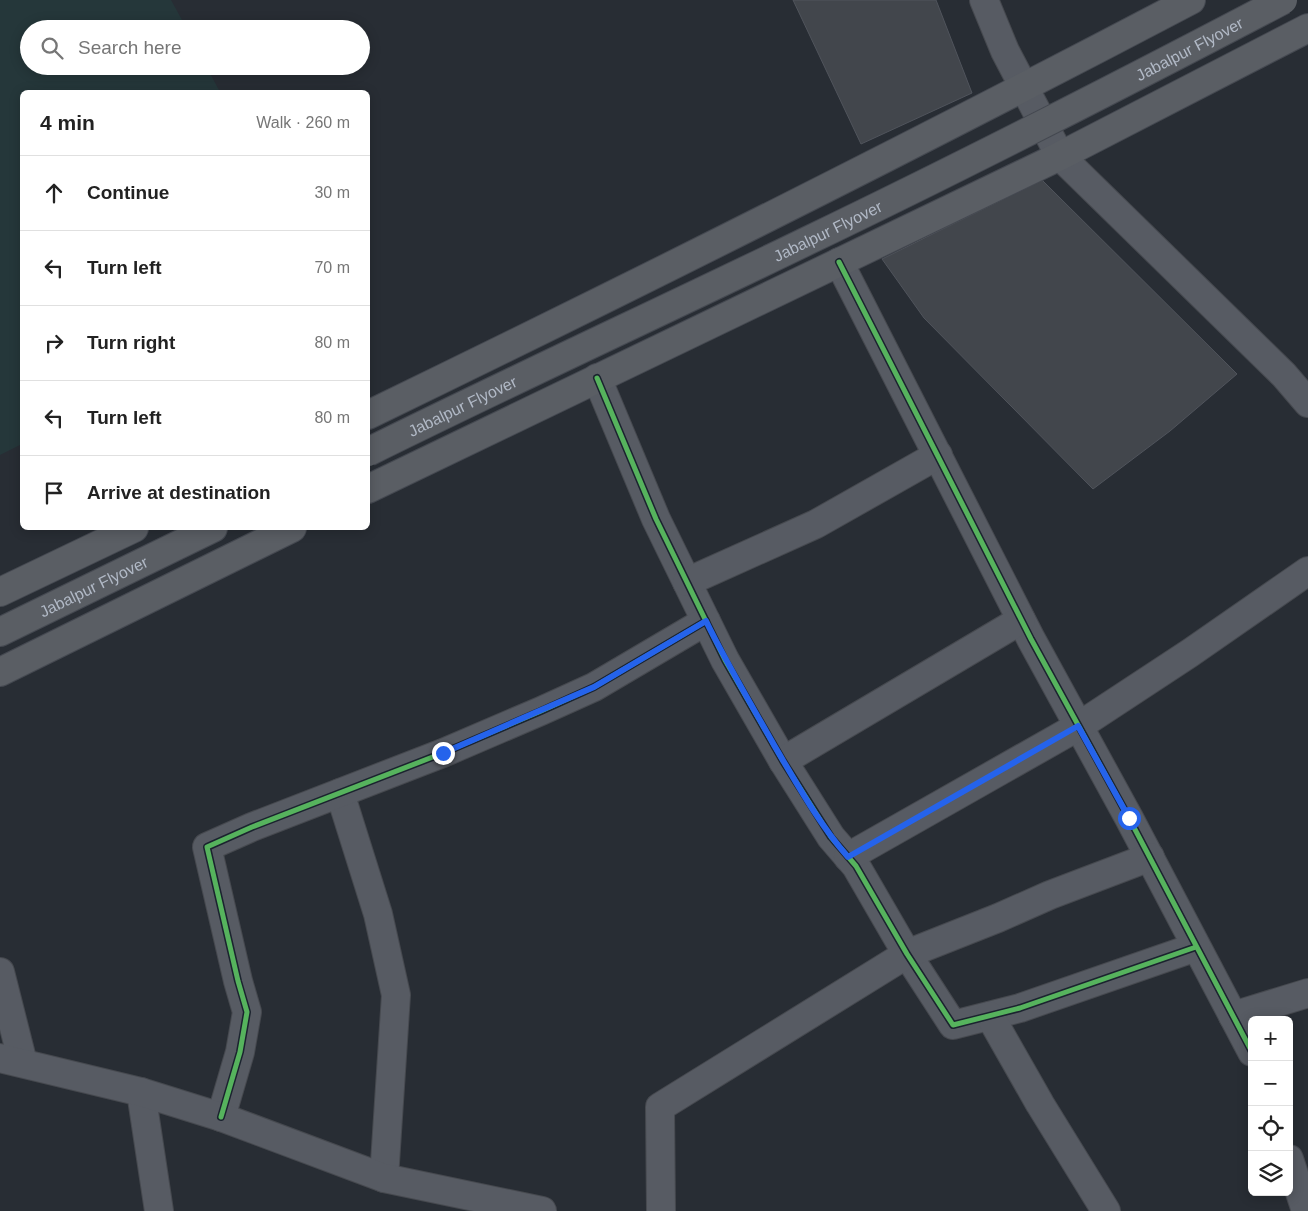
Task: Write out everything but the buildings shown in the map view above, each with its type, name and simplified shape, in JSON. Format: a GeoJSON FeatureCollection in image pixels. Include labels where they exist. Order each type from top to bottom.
{"type":"FeatureCollection","features":[{"type":"Feature","properties":{"kind":"main road"},"geometry":{"type":"LineString","coordinates":[[417,464],[379,409],[761,221],[1191,0]]}},
{"type":"Feature","properties":{"kind":"main road","name":"Jabalpur Flyover"},"geometry":{"type":"LineString","coordinates":[[370,451],[484,394],[807,241],[1079,107],[1282,0]]}},
{"type":"Feature","properties":{"kind":"main road"},"geometry":{"type":"LineString","coordinates":[[370,488],[1060,156],[1308,28]]}},
{"type":"Feature","properties":{"kind":"main road"},"geometry":{"type":"LineString","coordinates":[[0,592],[130,530]]}},
{"type":"Feature","properties":{"kind":"main road","name":"Jabalpur Flyover"},"geometry":{"type":"LineString","coordinates":[[0,632],[209,530]]}},
{"type":"Feature","properties":{"kind":"main road"},"geometry":{"type":"LineString","coordinates":[[0,672],[288,530]]}},
{"type":"Feature","properties":{"kind":"street"},"geometry":{"type":"LineString","coordinates":[[984,0],[1005,51],[1060,156],[1284,375],[1308,403]]}},
{"type":"Feature","properties":{"kind":"street"},"geometry":{"type":"LineString","coordinates":[[839,262],[1021,620],[1150,857],[1248,1044]]}},
{"type":"Feature","properties":{"kind":"street"},"geometry":{"type":"LineString","coordinates":[[597,378],[656,519],[725,660],[783,761],[831,837],[856,866],[907,954],[953,1025],[1020,1008],[1196,947]]}},
{"type":"Feature","properties":{"kind":"street"},"geometry":{"type":"LineString","coordinates":[[687,582],[816,524],[938,455]]}},
{"type":"Feature","properties":{"kind":"street"},"geometry":{"type":"LineString","coordinates":[[848,857],[1078,726],[1190,653],[1308,571]]}},
{"type":"Feature","properties":{"kind":"street"},"geometry":{"type":"LineString","coordinates":[[783,761],[1021,620]]}},
{"type":"Feature","properties":{"kind":"street"},"geometry":{"type":"LineString","coordinates":[[222,1117],[240,1052],[247,1012],[207,847],[252,827],[443,753],[594,687],[706,621]]}},
{"type":"Feature","properties":{"kind":"street"},"geometry":{"type":"LineString","coordinates":[[340,793],[378,914],[396,995],[384,1178]]}},
{"type":"Feature","properties":{"kind":"street"},"geometry":{"type":"LineString","coordinates":[[661,1211],[660,1107],[907,954],[1050,895],[1150,857]]}},
{"type":"Feature","properties":{"kind":"street"},"geometry":{"type":"LineString","coordinates":[[0,972],[11,1060],[141,1092],[222,1117],[384,1178],[542,1211]]}},
{"type":"Feature","properties":{"kind":"street"},"geometry":{"type":"LineString","coordinates":[[1233,1016],[1308,993]]}},
{"type":"Feature","properties":{"kind":"street"},"geometry":{"type":"LineString","coordinates":[[990,1016],[1040,1104],[1106,1211]]}},
{"type":"Feature","properties":{"kind":"street"},"geometry":{"type":"LineString","coordinates":[[141,1092],[159,1211]]}},
{"type":"Feature","properties":{"kind":"street"},"geometry":{"type":"LineString","coordinates":[[1293,1171],[1306,1211]]}},
{"type":"Feature","properties":{"kind":"shaded area"},"geometry":{"type":"Polygon","coordinates":[[[0,0],[171,0],[182,20],[20,20],[20,75],[211,75],[219,90],[20,90],[20,445],[0,455],[0,0]]]}},
{"type":"Feature","properties":{"kind":"cycle path"},"geometry":{"type":"LineString","coordinates":[[839,262],[1031,639],[1129,818],[1248,1044]]}},
{"type":"Feature","properties":{"kind":"cycle path"},"geometry":{"type":"LineString","coordinates":[[597,378],[656,519],[725,660],[783,761],[831,837],[856,866],[907,954],[953,1025],[1020,1008],[1196,947]]}},
{"type":"Feature","properties":{"kind":"cycle path"},"geometry":{"type":"LineString","coordinates":[[221,1117],[240,1052],[247,1012],[207,847],[252,827],[443,753],[594,687],[706,621]]}},
{"type":"Feature","properties":{"kind":"route"},"geometry":{"type":"LineString","coordinates":[[443,753],[594,687],[706,621],[725,660],[783,761],[831,837],[848,857],[1078,726],[1129,818]]}}]}
